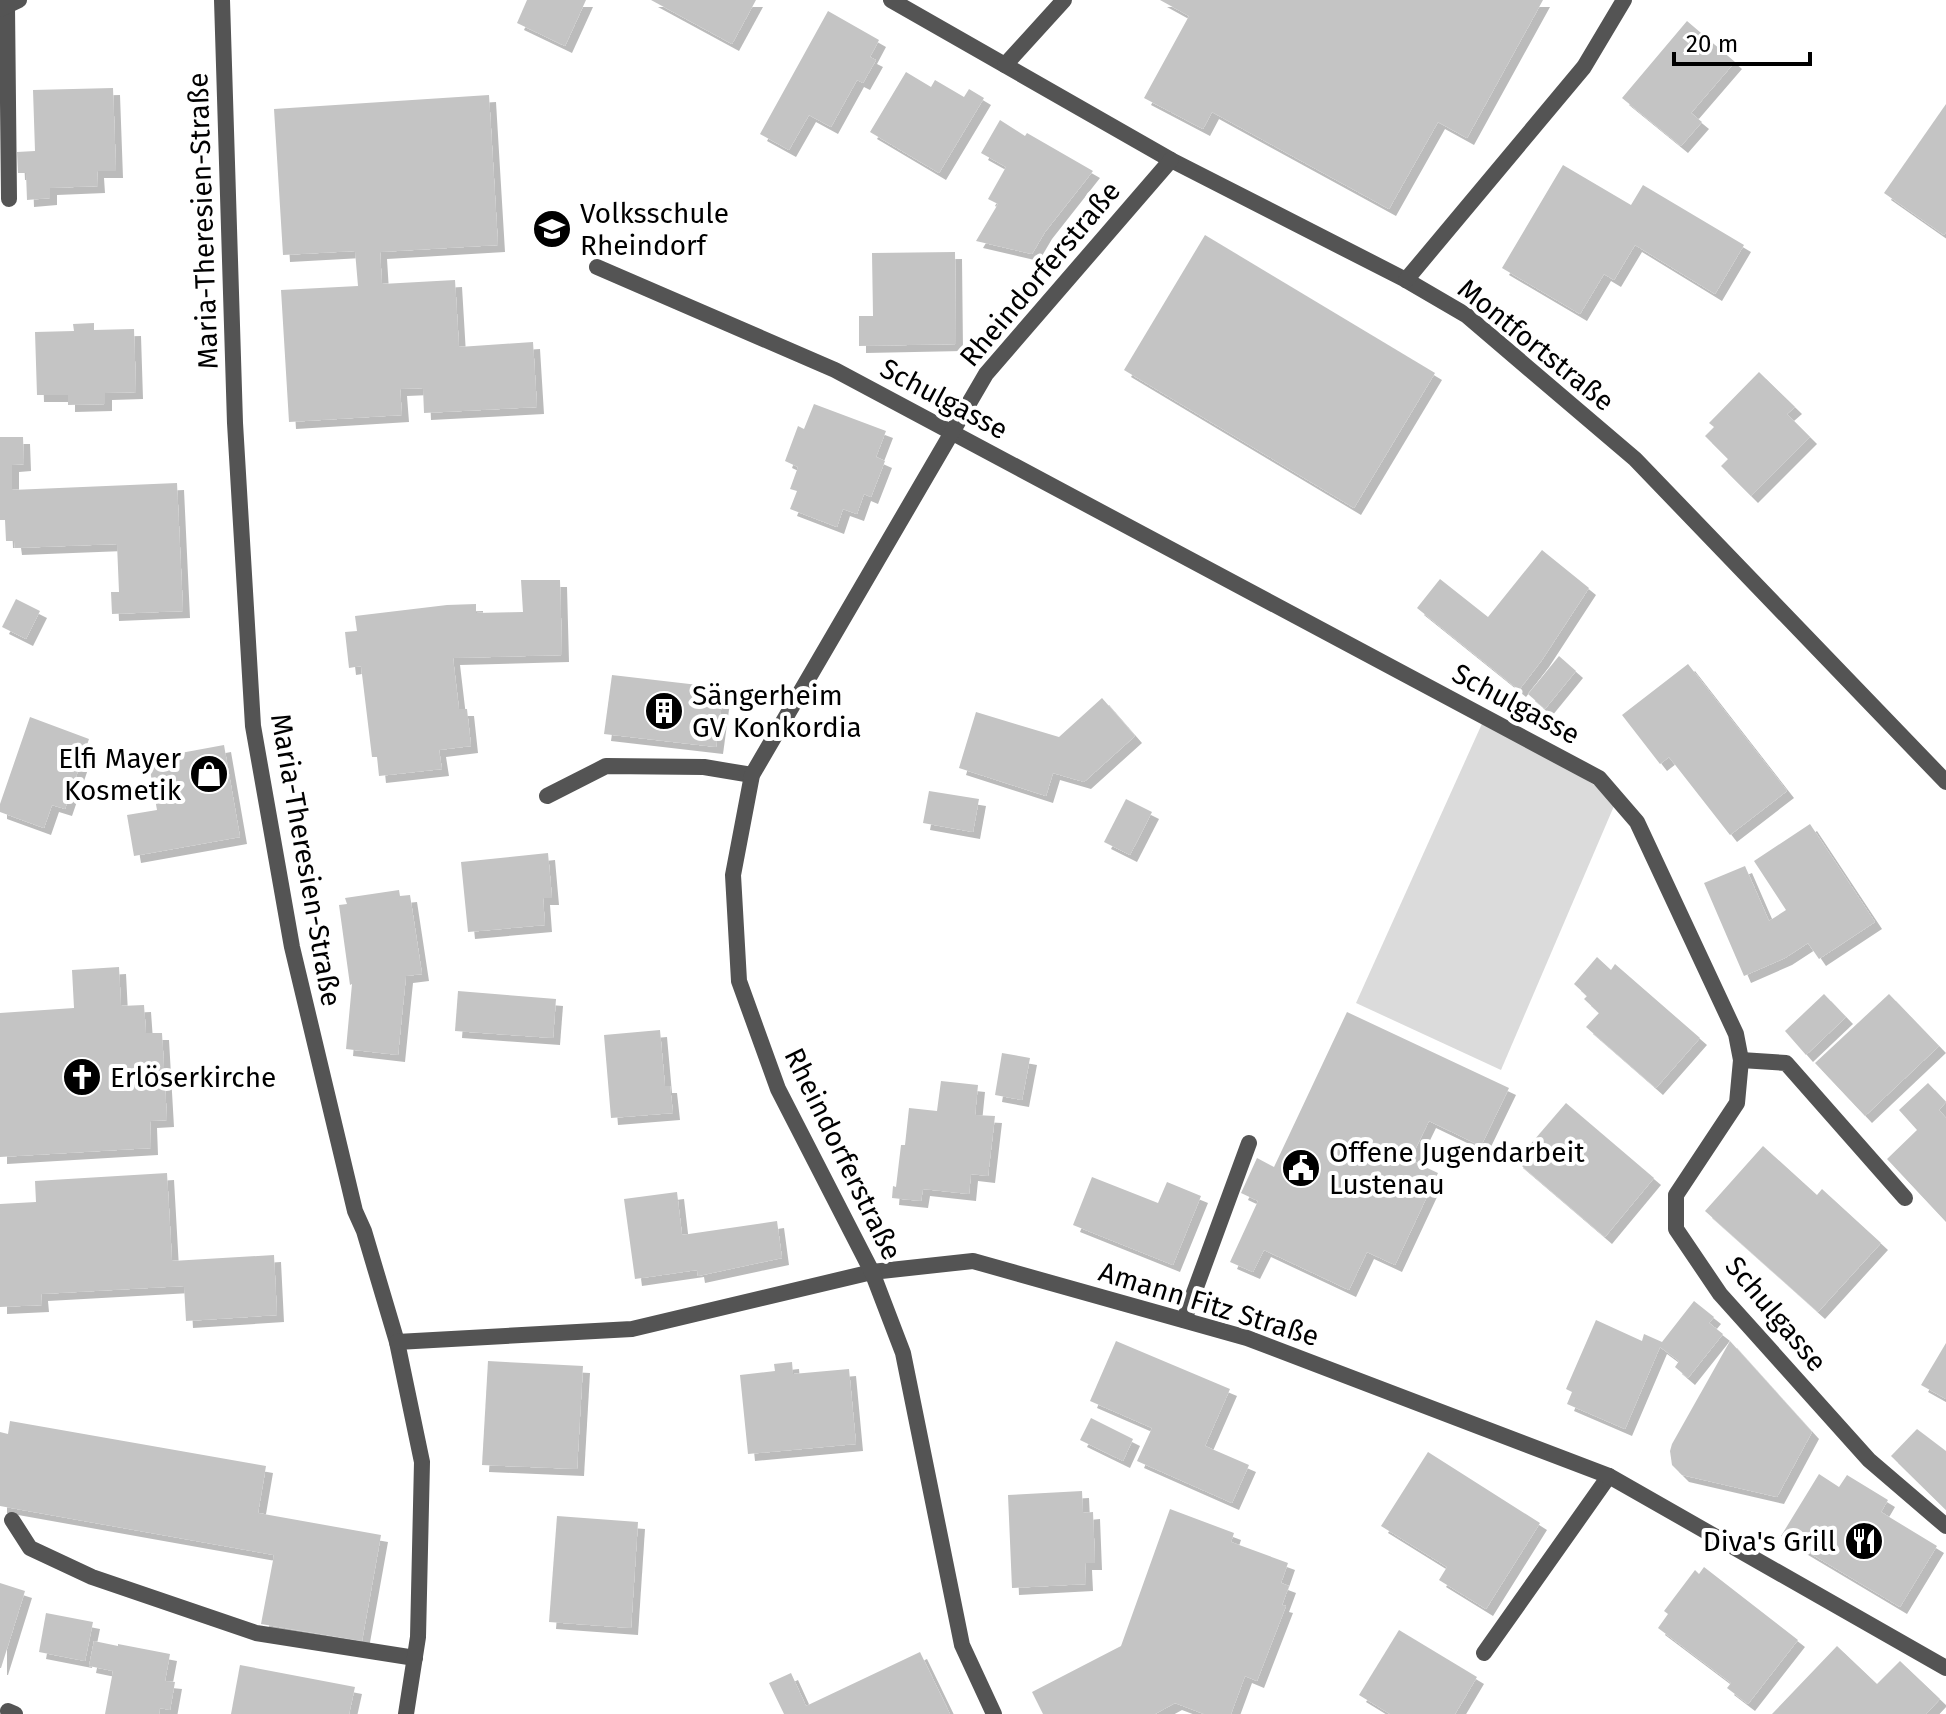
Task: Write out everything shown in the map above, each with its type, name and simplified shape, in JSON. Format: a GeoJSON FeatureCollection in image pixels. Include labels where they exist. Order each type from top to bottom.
{"type":"FeatureCollection","features":[{"type":"Feature","properties":{"kind":"street","name":"Maria-Theresien-Straße"},"geometry":{"type":"LineString","coordinates":[[222,0],[235,423],[253,726],[292,947],[355,1211],[364,1231],[397,1342],[422,1462],[418,1637],[406,1714]]}},
{"type":"Feature","properties":{"kind":"street","name":"Montfortstraße"},"geometry":{"type":"LineString","coordinates":[[891,0],[1171,160],[1406,280],[1466,315],[1635,459],[1946,782]]}},
{"type":"Feature","properties":{"kind":"street"},"geometry":{"type":"LineString","coordinates":[[1005,65],[1064,0]]}},
{"type":"Feature","properties":{"kind":"street"},"geometry":{"type":"LineString","coordinates":[[1406,280],[1584,67],[1624,0]]}},
{"type":"Feature","properties":{"kind":"street"},"geometry":{"type":"LineString","coordinates":[[7,4],[9,199]]}},
{"type":"Feature","properties":{"kind":"street","name":"Rheindorferstraße"},"geometry":{"type":"LineString","coordinates":[[994,1714],[962,1645],[903,1353],[872,1272],[778,1089],[739,981],[733,875],[752,775],[986,374],[1171,160]]}},
{"type":"Feature","properties":{"kind":"street","name":"Schulgasse"},"geometry":{"type":"LineString","coordinates":[[597,267],[835,370],[1599,778],[1637,822],[1736,1034],[1741,1060],[1737,1103],[1676,1195],[1676,1229],[1720,1294],[1869,1460],[1946,1526]]}},
{"type":"Feature","properties":{"kind":"street"},"geometry":{"type":"LineString","coordinates":[[547,796],[606,766],[704,767],[752,775]]}},
{"type":"Feature","properties":{"kind":"street"},"geometry":{"type":"LineString","coordinates":[[1741,1060],[1786,1063],[1905,1198]]}},
{"type":"Feature","properties":{"kind":"street"},"geometry":{"type":"LineString","coordinates":[[1184,1320],[1249,1143]]}},
{"type":"Feature","properties":{"kind":"street","name":"Amann Fitz Straße"},"geometry":{"type":"LineString","coordinates":[[397,1342],[632,1329],[872,1272],[973,1261],[1247,1338],[1609,1476],[1946,1668]]}},
{"type":"Feature","properties":{"kind":"street"},"geometry":{"type":"LineString","coordinates":[[1484,1653],[1609,1476]]}},
{"type":"Feature","properties":{"kind":"street"},"geometry":{"type":"LineString","coordinates":[[12,1520],[30,1548],[92,1577],[256,1633],[415,1658]]}},
{"type":"Feature","properties":{"kind":"shaded area"},"geometry":{"type":"Polygon","coordinates":[[[1485,717],[1617,799],[1501,1070],[1356,1003],[1485,717]]]}},
{"type":"Feature","properties":{"kind":"building"},"geometry":{"type":"Polygon","coordinates":[[[527,0],[586,0],[565,46],[517,23],[527,0]]]}},
{"type":"Feature","properties":{"kind":"building"},"geometry":{"type":"Polygon","coordinates":[[[651,0],[756,0],[732,44],[651,0]]]}},
{"type":"Feature","properties":{"kind":"building"},"geometry":{"type":"Polygon","coordinates":[[[1160,0],[1543,0],[1467,138],[1438,122],[1389,209],[1212,112],[1203,129],[1144,98],[1189,16],[1160,0]]]}},
{"type":"Feature","properties":{"kind":"building"},"geometry":{"type":"Polygon","coordinates":[[[828,11],[879,40],[870,57],[876,60],[863,83],[857,80],[831,127],[809,115],[789,150],[760,134],[828,11]]]}},
{"type":"Feature","properties":{"kind":"building"},"geometry":{"type":"Polygon","coordinates":[[[1687,21],[1735,62],[1691,113],[1702,122],[1681,146],[1622,98],[1687,21]]]}},
{"type":"Feature","properties":{"kind":"building"},"geometry":{"type":"Polygon","coordinates":[[[906,72],[931,87],[935,80],[964,97],[969,89],[984,98],[939,173],[870,132],[906,72]]]}},
{"type":"Feature","properties":{"kind":"building"},"geometry":{"type":"Polygon","coordinates":[[[113,88],[116,171],[97,171],[98,186],[50,188],[50,198],[27,200],[26,173],[18,173],[17,152],[35,151],[33,90],[113,88]]]}},
{"type":"Feature","properties":{"kind":"building","name":"Volksschule Rheindorf"},"geometry":{"type":"Polygon","coordinates":[[[489,95],[498,245],[380,252],[382,284],[455,280],[459,347],[533,342],[537,407],[424,413],[423,388],[400,389],[402,415],[289,422],[281,290],[358,286],[355,251],[283,255],[274,109],[489,95]]]}},
{"type":"Feature","properties":{"kind":"building"},"geometry":{"type":"Polygon","coordinates":[[[1946,104],[1946,232],[1944,235],[1884,193],[1946,104]]]}},
{"type":"Feature","properties":{"kind":"building"},"geometry":{"type":"Polygon","coordinates":[[[1000,120],[1093,171],[1045,232],[1032,254],[976,241],[998,204],[988,199],[1006,167],[981,153],[1000,120]]]}},
{"type":"Feature","properties":{"kind":"building"},"geometry":{"type":"Polygon","coordinates":[[[1563,165],[1631,205],[1643,185],[1744,245],[1715,294],[1635,245],[1614,280],[1604,274],[1580,314],[1502,268],[1563,165]]]}},
{"type":"Feature","properties":{"kind":"building"},"geometry":{"type":"Polygon","coordinates":[[[1205,235],[1435,373],[1354,508],[1124,370],[1205,235]]]}},
{"type":"Feature","properties":{"kind":"building"},"geometry":{"type":"Polygon","coordinates":[[[955,252],[956,344],[859,346],[859,316],[873,316],[872,253],[955,252]]]}},
{"type":"Feature","properties":{"kind":"building"},"geometry":{"type":"Polygon","coordinates":[[[94,323],[94,330],[134,329],[136,392],[105,393],[105,404],[68,405],[68,395],[37,395],[35,332],[74,331],[73,324],[94,323]]]}},
{"type":"Feature","properties":{"kind":"building"},"geometry":{"type":"Polygon","coordinates":[[[1759,372],[1795,407],[1787,414],[1810,437],[1751,496],[1721,466],[1728,459],[1705,436],[1714,427],[1709,423],[1759,372]]]}},
{"type":"Feature","properties":{"kind":"building"},"geometry":{"type":"Polygon","coordinates":[[[814,404],[886,431],[876,457],[885,461],[871,497],[864,494],[857,514],[843,509],[837,527],[790,509],[797,491],[790,489],[798,467],[785,461],[798,426],[804,429],[814,404]]]}},
{"type":"Feature","properties":{"kind":"building"},"geometry":{"type":"Polygon","coordinates":[[[0,437],[23,437],[24,464],[12,465],[12,490],[177,483],[183,611],[112,614],[111,592],[119,592],[117,544],[15,548],[14,541],[6,541],[5,520],[0,520],[0,437]]]}},
{"type":"Feature","properties":{"kind":"building"},"geometry":{"type":"Polygon","coordinates":[[[1542,550],[1589,588],[1519,690],[1417,608],[1440,579],[1488,617],[1542,550]]]}},
{"type":"Feature","properties":{"kind":"building"},"geometry":{"type":"Polygon","coordinates":[[[521,580],[560,580],[562,655],[453,658],[459,709],[467,709],[471,746],[439,750],[442,769],[379,776],[377,757],[372,757],[361,666],[349,668],[345,632],[357,631],[355,616],[476,604],[476,613],[523,612],[521,580]]]}},
{"type":"Feature","properties":{"kind":"building"},"geometry":{"type":"Polygon","coordinates":[[[16,599],[40,611],[26,639],[2,627],[16,599]]]}},
{"type":"Feature","properties":{"kind":"building"},"geometry":{"type":"Polygon","coordinates":[[[1559,656],[1576,671],[1545,709],[1528,694],[1559,656]]]}},
{"type":"Feature","properties":{"kind":"building"},"geometry":{"type":"Polygon","coordinates":[[[1688,664],[1787,791],[1730,835],[1669,757],[1660,764],[1622,715],[1688,664]]]}},
{"type":"Feature","properties":{"kind":"building","name":"Sängerheim GV Konkordia"},"geometry":{"type":"Polygon","coordinates":[[[612,675],[724,688],[716,747],[604,734],[612,675]]]}},
{"type":"Feature","properties":{"kind":"building"},"geometry":{"type":"Polygon","coordinates":[[[1102,698],[1135,736],[1084,782],[1053,773],[1046,796],[959,768],[976,712],[1059,737],[1102,698]]]}},
{"type":"Feature","properties":{"kind":"building"},"geometry":{"type":"Polygon","coordinates":[[[30,717],[89,739],[65,809],[52,805],[44,828],[0,812],[0,804],[30,717]]]}},
{"type":"Feature","properties":{"kind":"building"},"geometry":{"type":"Polygon","coordinates":[[[224,745],[240,837],[134,856],[127,815],[157,810],[148,759],[224,745]]]}},
{"type":"Feature","properties":{"kind":"building"},"geometry":{"type":"Polygon","coordinates":[[[929,791],[979,799],[973,832],[923,823],[929,791]]]}},
{"type":"Feature","properties":{"kind":"building"},"geometry":{"type":"Polygon","coordinates":[[[1126,799],[1152,812],[1130,855],[1104,842],[1126,799]]]}},
{"type":"Feature","properties":{"kind":"building"},"geometry":{"type":"Polygon","coordinates":[[[1810,824],[1875,922],[1819,959],[1808,943],[1785,958],[1744,976],[1704,883],[1745,866],[1769,921],[1786,910],[1754,861],[1810,824]]]}},
{"type":"Feature","properties":{"kind":"building"},"geometry":{"type":"Polygon","coordinates":[[[548,853],[552,898],[543,898],[545,925],[468,932],[461,862],[548,853]]]}},
{"type":"Feature","properties":{"kind":"building"},"geometry":{"type":"Polygon","coordinates":[[[399,890],[400,896],[410,895],[422,974],[406,976],[398,1055],[346,1049],[352,984],[339,905],[347,904],[345,898],[399,890]]]}},
{"type":"Feature","properties":{"kind":"building"},"geometry":{"type":"Polygon","coordinates":[[[1597,957],[1611,970],[1615,964],[1700,1038],[1656,1088],[1586,1027],[1599,1013],[1574,984],[1597,957]]]}},
{"type":"Feature","properties":{"kind":"building","name":"Erlöserkirche"},"geometry":{"type":"Polygon","coordinates":[[[119,967],[121,1006],[144,1005],[146,1033],[162,1033],[167,1120],[150,1121],[151,1148],[0,1157],[0,1013],[74,1008],[72,970],[119,967]]]}},
{"type":"Feature","properties":{"kind":"building"},"geometry":{"type":"Polygon","coordinates":[[[458,991],[556,999],[553,1038],[455,1031],[458,991]]]}},
{"type":"Feature","properties":{"kind":"building"},"geometry":{"type":"Polygon","coordinates":[[[1824,994],[1846,1017],[1806,1055],[1785,1031],[1824,994]]]}},
{"type":"Feature","properties":{"kind":"building"},"geometry":{"type":"Polygon","coordinates":[[[1889,994],[1939,1046],[1865,1116],[1815,1063],[1889,994]]]}},
{"type":"Feature","properties":{"kind":"building"},"geometry":{"type":"Polygon","coordinates":[[[1347,1012],[1509,1088],[1481,1146],[1429,1121],[1410,1160],[1438,1173],[1395,1265],[1367,1252],[1349,1290],[1264,1250],[1253,1272],[1230,1262],[1258,1201],[1241,1193],[1257,1158],[1274,1167],[1347,1012]]]}},
{"type":"Feature","properties":{"kind":"building"},"geometry":{"type":"Polygon","coordinates":[[[660,1030],[665,1086],[670,1086],[673,1113],[611,1118],[604,1035],[660,1030]]]}},
{"type":"Feature","properties":{"kind":"building"},"geometry":{"type":"Polygon","coordinates":[[[1002,1053],[1030,1058],[1022,1100],[995,1095],[1002,1053]]]}},
{"type":"Feature","properties":{"kind":"building"},"geometry":{"type":"Polygon","coordinates":[[[941,1081],[978,1085],[975,1115],[995,1116],[988,1176],[971,1174],[969,1194],[923,1189],[921,1201],[892,1198],[901,1145],[905,1145],[909,1108],[937,1111],[941,1081]]]}},
{"type":"Feature","properties":{"kind":"building"},"geometry":{"type":"Polygon","coordinates":[[[1928,1083],[1946,1102],[1939,1110],[1946,1118],[1946,1222],[1887,1159],[1917,1130],[1899,1110],[1928,1083]]]}},
{"type":"Feature","properties":{"kind":"building"},"geometry":{"type":"Polygon","coordinates":[[[1566,1103],[1654,1178],[1605,1237],[1516,1161],[1566,1103]]]}},
{"type":"Feature","properties":{"kind":"building"},"geometry":{"type":"Polygon","coordinates":[[[1763,1146],[1817,1195],[1822,1189],[1881,1243],[1818,1312],[1705,1211],[1763,1146]]]}},
{"type":"Feature","properties":{"kind":"building"},"geometry":{"type":"Polygon","coordinates":[[[167,1173],[172,1261],[274,1255],[277,1315],[186,1321],[184,1286],[41,1294],[42,1305],[0,1307],[0,1204],[36,1202],[35,1181],[167,1173]]]}},
{"type":"Feature","properties":{"kind":"building"},"geometry":{"type":"Polygon","coordinates":[[[1092,1177],[1158,1203],[1167,1182],[1201,1196],[1173,1265],[1073,1225],[1092,1177]]]}},
{"type":"Feature","properties":{"kind":"building"},"geometry":{"type":"Polygon","coordinates":[[[677,1192],[682,1235],[777,1221],[782,1258],[698,1276],[697,1270],[635,1279],[624,1199],[677,1192]]]}},
{"type":"Feature","properties":{"kind":"building"},"geometry":{"type":"Polygon","coordinates":[[[1694,1301],[1714,1317],[1709,1323],[1723,1334],[1688,1378],[1675,1367],[1679,1361],[1660,1347],[1625,1429],[1567,1404],[1572,1392],[1566,1389],[1596,1320],[1642,1341],[1644,1334],[1662,1342],[1694,1301]]]}},
{"type":"Feature","properties":{"kind":"building"},"geometry":{"type":"Polygon","coordinates":[[[1116,1341],[1230,1389],[1205,1446],[1249,1465],[1232,1503],[1137,1461],[1152,1428],[1090,1401],[1116,1341]]]}},
{"type":"Feature","properties":{"kind":"building"},"geometry":{"type":"Polygon","coordinates":[[[1730,1341],[1812,1432],[1777,1497],[1682,1475],[1672,1465],[1672,1444],[1730,1341]]]}},
{"type":"Feature","properties":{"kind":"building"},"geometry":{"type":"Polygon","coordinates":[[[1946,1343],[1946,1399],[1921,1385],[1946,1343]]]}},
{"type":"Feature","properties":{"kind":"building"},"geometry":{"type":"Polygon","coordinates":[[[488,1361],[583,1366],[577,1469],[482,1465],[488,1361]]]}},
{"type":"Feature","properties":{"kind":"building"},"geometry":{"type":"Polygon","coordinates":[[[792,1362],[793,1374],[849,1369],[856,1444],[748,1454],[740,1375],[775,1371],[774,1364],[792,1362]]]}},
{"type":"Feature","properties":{"kind":"building"},"geometry":{"type":"Polygon","coordinates":[[[1091,1418],[1133,1439],[1123,1461],[1080,1440],[1091,1418]]]}},
{"type":"Feature","properties":{"kind":"building"},"geometry":{"type":"Polygon","coordinates":[[[10,1421],[266,1466],[258,1513],[381,1535],[362,1641],[261,1624],[274,1555],[0,1506],[0,1432],[8,1434],[10,1421]]]}},
{"type":"Feature","properties":{"kind":"building"},"geometry":{"type":"Polygon","coordinates":[[[1917,1429],[1946,1451],[1946,1510],[1891,1456],[1917,1429]]]}},
{"type":"Feature","properties":{"kind":"building"},"geometry":{"type":"Polygon","coordinates":[[[1428,1452],[1540,1523],[1486,1609],[1439,1580],[1447,1567],[1381,1526],[1428,1452]]]}},
{"type":"Feature","properties":{"kind":"building"},"geometry":{"type":"Polygon","coordinates":[[[1819,1474],[1839,1487],[1847,1475],[1888,1500],[1881,1512],[1937,1546],[1900,1607],[1781,1536],[1819,1474]]]}},
{"type":"Feature","properties":{"kind":"building"},"geometry":{"type":"Polygon","coordinates":[[[1082,1491],[1083,1513],[1093,1512],[1095,1563],[1085,1563],[1086,1584],[1012,1588],[1008,1495],[1082,1491]]]}},
{"type":"Feature","properties":{"kind":"building"},"geometry":{"type":"Polygon","coordinates":[[[1170,1509],[1234,1533],[1231,1542],[1288,1563],[1281,1583],[1289,1586],[1282,1605],[1286,1606],[1257,1681],[1245,1676],[1231,1714],[1204,1714],[1175,1703],[1155,1714],[1043,1714],[1032,1692],[1121,1646],[1170,1509]]]}},
{"type":"Feature","properties":{"kind":"building"},"geometry":{"type":"Polygon","coordinates":[[[557,1516],[638,1522],[631,1628],[549,1622],[557,1516]]]}},
{"type":"Feature","properties":{"kind":"building"},"geometry":{"type":"Polygon","coordinates":[[[1704,1567],[1798,1640],[1748,1704],[1727,1688],[1731,1683],[1658,1628],[1668,1614],[1664,1611],[1695,1570],[1699,1574],[1704,1567]]]}},
{"type":"Feature","properties":{"kind":"building"},"geometry":{"type":"Polygon","coordinates":[[[0,1583],[25,1591],[1,1668],[0,1668],[0,1583]]]}},
{"type":"Feature","properties":{"kind":"building"},"geometry":{"type":"Polygon","coordinates":[[[46,1613],[93,1622],[85,1661],[39,1652],[46,1613]]]}},
{"type":"Feature","properties":{"kind":"building"},"geometry":{"type":"Polygon","coordinates":[[[1399,1630],[1477,1677],[1455,1714],[1390,1714],[1359,1695],[1399,1630]]]}},
{"type":"Feature","properties":{"kind":"building"},"geometry":{"type":"Polygon","coordinates":[[[94,1641],[170,1654],[165,1681],[175,1682],[170,1710],[160,1708],[159,1714],[105,1714],[113,1671],[89,1666],[94,1641]]]}},
{"type":"Feature","properties":{"kind":"building"},"geometry":{"type":"Polygon","coordinates":[[[1837,1646],[1877,1684],[1900,1661],[1940,1699],[1926,1714],[1772,1714],[1837,1646]]]}},
{"type":"Feature","properties":{"kind":"building"},"geometry":{"type":"Polygon","coordinates":[[[920,1652],[950,1714],[784,1714],[769,1683],[791,1673],[806,1706],[920,1652]]]}},
{"type":"Feature","properties":{"kind":"building"},"geometry":{"type":"Polygon","coordinates":[[[240,1665],[355,1687],[349,1714],[231,1714],[240,1665]]]}},
{"type":"Feature","properties":{"kind":"place","name":"Volksschule Rheindorf"},"geometry":{"type":"Point","coordinates":[552,229]}},
{"type":"Feature","properties":{"kind":"place","name":"Sängerheim GV Konkordia"},"geometry":{"type":"Point","coordinates":[664,711]}},
{"type":"Feature","properties":{"kind":"place","name":"Elfi Mayer Kosmetik"},"geometry":{"type":"Point","coordinates":[209,774]}},
{"type":"Feature","properties":{"kind":"place","name":"Erlöserkirche"},"geometry":{"type":"Point","coordinates":[82,1077]}},
{"type":"Feature","properties":{"kind":"place","name":"Offene Jugendarbeit Lustenau"},"geometry":{"type":"Point","coordinates":[1301,1168]}},
{"type":"Feature","properties":{"kind":"place","name":"Diva's Grill"},"geometry":{"type":"Point","coordinates":[1864,1541]}}]}
